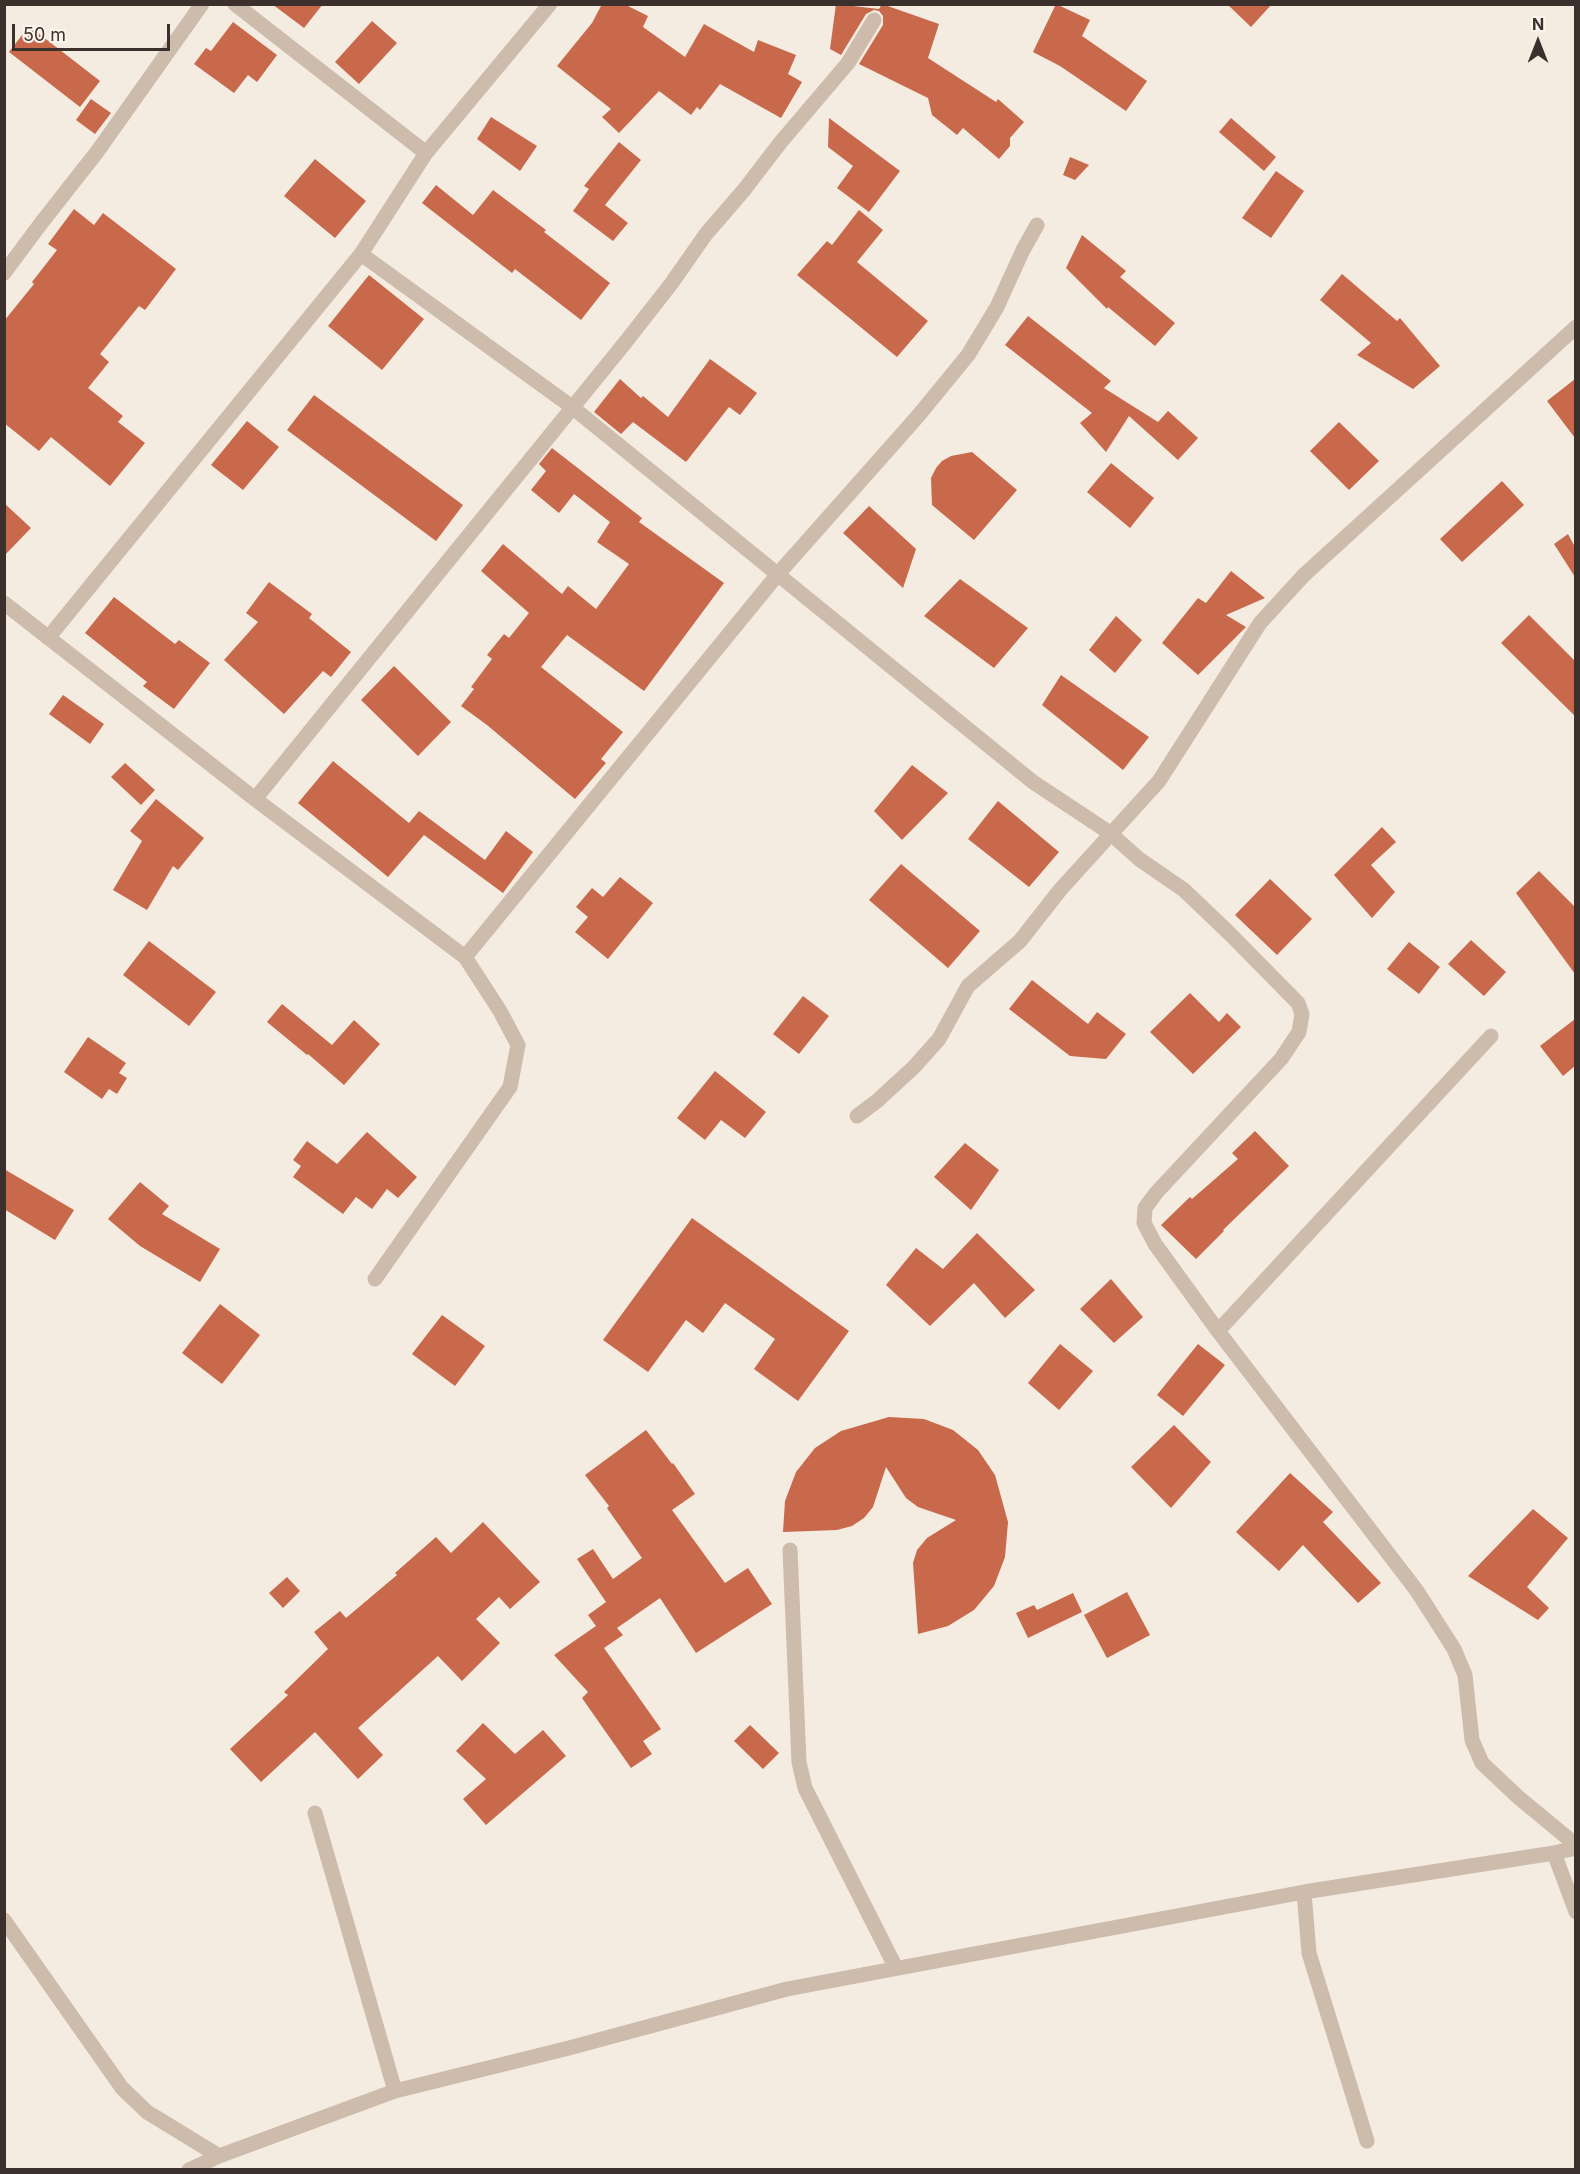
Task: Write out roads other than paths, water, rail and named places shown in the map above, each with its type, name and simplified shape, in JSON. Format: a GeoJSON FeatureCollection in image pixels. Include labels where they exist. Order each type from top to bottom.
{"type":"FeatureCollection","features":[{"type":"Feature","properties":{"kind":"street"},"geometry":{"type":"LineString","coordinates":[[4,273],[97,152],[202,4]]}},
{"type":"Feature","properties":{"kind":"street"},"geometry":{"type":"LineString","coordinates":[[234,4],[426,153]]}},
{"type":"Feature","properties":{"kind":"street"},"geometry":{"type":"LineString","coordinates":[[48,638],[361,254],[426,153],[550,4]]}},
{"type":"Feature","properties":{"kind":"street"},"geometry":{"type":"LineString","coordinates":[[255,799],[671,284],[706,234],[848,63],[874,20]]}},
{"type":"Feature","properties":{"kind":"street"},"geometry":{"type":"LineString","coordinates":[[465,957],[778,574],[918,416],[968,355],[998,307],[1023,250],[1038,225]]}},
{"type":"Feature","properties":{"kind":"street"},"geometry":{"type":"LineString","coordinates":[[361,254],[572,407],[1033,782],[1110,833],[1139,859],[1184,891],[1299,1003],[1302,1014],[1299,1032],[1281,1059],[1156,1193],[1145,1208],[1144,1223],[1155,1244],[1218,1330],[1417,1591],[1454,1649],[1465,1675],[1472,1740],[1482,1763],[1575,1846]]}},
{"type":"Feature","properties":{"kind":"street"},"geometry":{"type":"LineString","coordinates":[[856,1116],[877,1101],[914,1067],[939,1039],[968,986],[1020,941],[1110,833],[1159,781],[1260,623],[1304,575],[1575,327]]}},
{"type":"Feature","properties":{"kind":"street"},"geometry":{"type":"LineString","coordinates":[[4,603],[255,799],[465,957],[500,1011],[518,1045],[510,1087],[375,1280]]}},
{"type":"Feature","properties":{"kind":"street"},"geometry":{"type":"LineString","coordinates":[[1218,1330],[1491,1036]]}},
{"type":"Feature","properties":{"kind":"street"},"geometry":{"type":"LineString","coordinates":[[790,1550],[798,1739],[805,1788],[896,1968]]}},
{"type":"Feature","properties":{"kind":"street"},"geometry":{"type":"LineString","coordinates":[[315,1813],[395,2091]]}},
{"type":"Feature","properties":{"kind":"street"},"geometry":{"type":"LineString","coordinates":[[189,2169],[395,2091],[569,2048],[787,1989],[1304,1892],[1554,1853],[1575,1846]]}},
{"type":"Feature","properties":{"kind":"street"},"geometry":{"type":"LineString","coordinates":[[1554,1853],[1575,1912]]}},
{"type":"Feature","properties":{"kind":"street"},"geometry":{"type":"LineString","coordinates":[[1304,1892],[1309,1953],[1367,2141]]}},
{"type":"Feature","properties":{"kind":"street"},"geometry":{"type":"LineString","coordinates":[[4,1920],[122,2088],[147,2112],[219,2156]]}}]}
